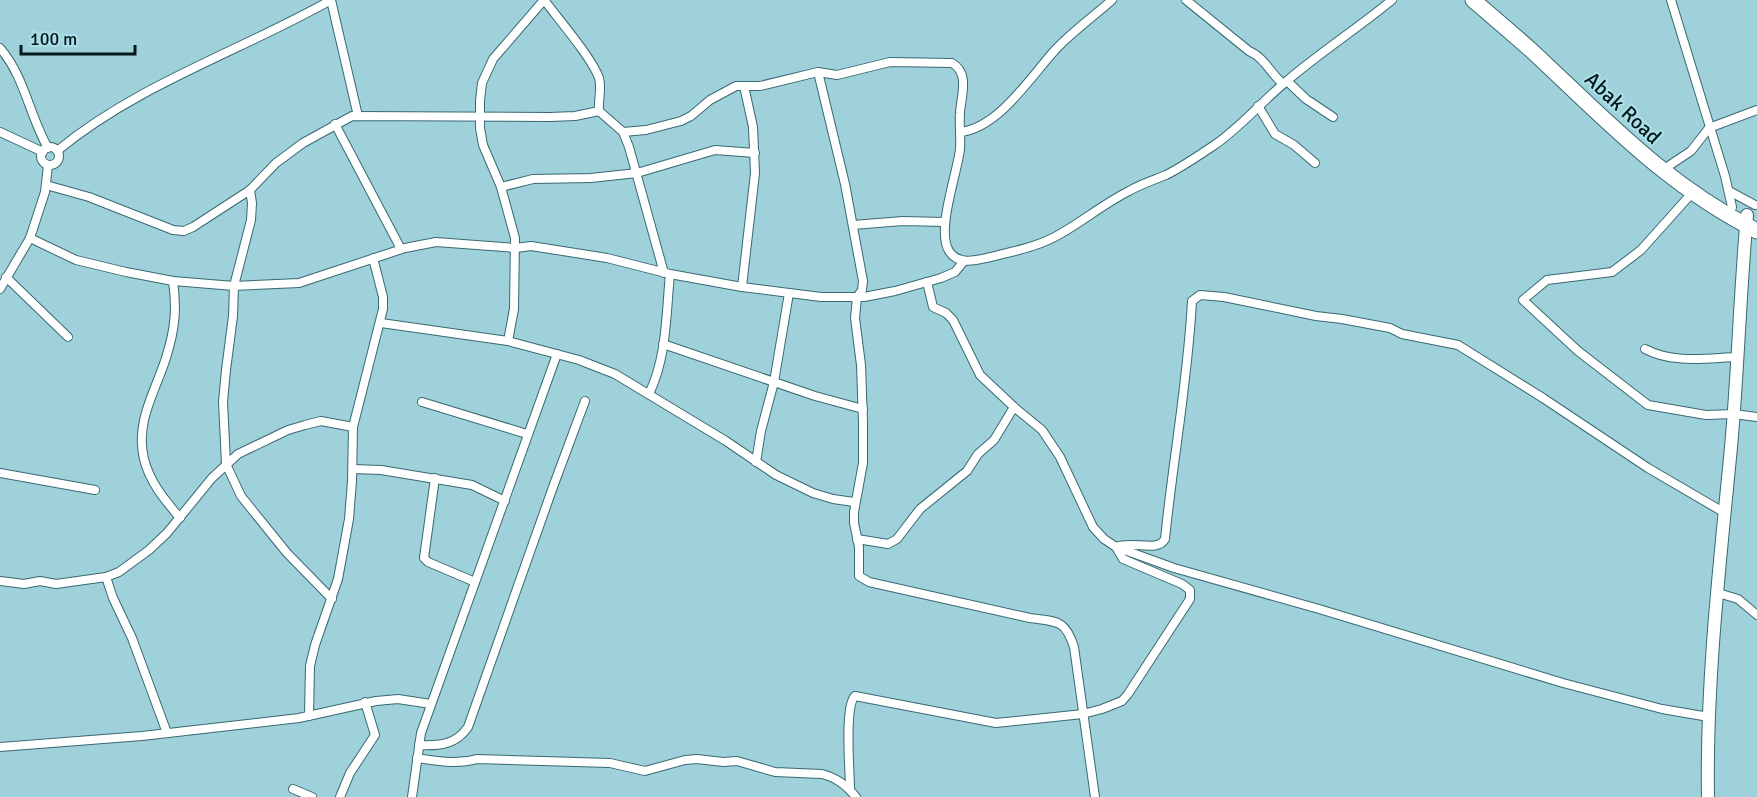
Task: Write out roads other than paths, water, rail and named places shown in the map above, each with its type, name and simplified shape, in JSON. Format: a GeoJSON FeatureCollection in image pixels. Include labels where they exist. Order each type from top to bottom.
{"type":"FeatureCollection","features":[{"type":"Feature","properties":{"kind":"highway","name":"Abak Road"},"geometry":{"type":"LineString","coordinates":[[1473,0],[1531,50],[1637,150],[1692,193],[1753,216]]}},
{"type":"Feature","properties":{"kind":"highway","name":"Abak Road"},"geometry":{"type":"LineString","coordinates":[[1488,0],[1634,135],[1670,165],[1730,199],[1753,216]]}},
{"type":"Feature","properties":{"kind":"street"},"geometry":{"type":"LineString","coordinates":[[57,151],[75,136],[149,90],[297,20],[331,0],[358,116]]}},
{"type":"Feature","properties":{"kind":"street"},"geometry":{"type":"LineString","coordinates":[[960,132],[976,128],[1011,103],[1057,48],[1112,0]]}},
{"type":"Feature","properties":{"kind":"street"},"geometry":{"type":"LineString","coordinates":[[1186,0],[1249,51],[1256,54],[1272,75],[1333,117]]}},
{"type":"Feature","properties":{"kind":"street"},"geometry":{"type":"LineString","coordinates":[[30,238],[76,260],[173,281],[234,286],[299,283],[417,244],[435,242],[516,248],[531,246],[584,254],[667,274],[742,287],[821,297],[876,296],[955,272],[964,261],[1032,247],[1058,235],[1128,191],[1169,174],[1230,134],[1285,82],[1392,0]]}},
{"type":"Feature","properties":{"kind":"street"},"geometry":{"type":"LineString","coordinates":[[1671,0],[1730,199]]}},
{"type":"Feature","properties":{"kind":"street"},"geometry":{"type":"LineString","coordinates":[[508,341],[514,309],[515,238],[501,187],[483,145],[480,115],[482,83],[493,59],[545,1],[596,71],[601,89],[598,100],[599,111],[623,132],[638,173],[667,274],[663,344],[658,375],[649,394]]}},
{"type":"Feature","properties":{"kind":"street"},"geometry":{"type":"LineString","coordinates":[[0,48],[20,78],[45,150],[42,160],[48,165],[53,165],[59,159],[57,151]]}},
{"type":"Feature","properties":{"kind":"street"},"geometry":{"type":"LineString","coordinates":[[623,132],[646,130],[681,121],[727,90],[744,86],[760,86],[818,72],[837,75],[890,62],[952,63],[962,73],[960,132],[954,183],[944,222],[949,251],[964,261]]}},
{"type":"Feature","properties":{"kind":"street"},"geometry":{"type":"LineString","coordinates":[[818,72],[853,225],[863,281],[862,290],[857,297],[855,318],[863,409],[863,463],[854,502],[859,576],[869,582],[1055,622],[1064,626],[1070,634],[1074,648],[1095,797]]}},
{"type":"Feature","properties":{"kind":"street"},"geometry":{"type":"LineString","coordinates":[[742,287],[752,212],[755,153],[753,127],[744,86]]}},
{"type":"Feature","properties":{"kind":"street"},"geometry":{"type":"LineString","coordinates":[[1258,106],[1275,134],[1294,145],[1315,163]]}},
{"type":"Feature","properties":{"kind":"street"},"geometry":{"type":"LineString","coordinates":[[1670,165],[1691,151],[1709,128],[1757,110]]}},
{"type":"Feature","properties":{"kind":"street"},"geometry":{"type":"LineString","coordinates":[[46,185],[89,197],[173,230],[184,231],[250,190],[276,163],[303,143],[352,116],[575,116],[599,111]]}},
{"type":"Feature","properties":{"kind":"street"},"geometry":{"type":"LineString","coordinates":[[335,124],[401,249]]}},
{"type":"Feature","properties":{"kind":"street"},"geometry":{"type":"LineString","coordinates":[[0,132],[45,150],[55,149],[57,151]]}},
{"type":"Feature","properties":{"kind":"street"},"geometry":{"type":"LineString","coordinates":[[501,187],[533,179],[638,173],[715,150],[755,153]]}},
{"type":"Feature","properties":{"kind":"street"},"geometry":{"type":"LineString","coordinates":[[0,289],[30,238],[45,192],[48,165]]}},
{"type":"Feature","properties":{"kind":"street"},"geometry":{"type":"LineString","coordinates":[[250,190],[251,220],[234,286],[233,316],[223,402],[226,464],[241,495],[253,511],[287,553],[332,599]]}},
{"type":"Feature","properties":{"kind":"street"},"geometry":{"type":"LineString","coordinates":[[1692,193],[1641,250],[1612,272],[1545,281],[1523,300],[1578,351],[1648,405],[1706,415],[1734,414],[1757,417]]}},
{"type":"Feature","properties":{"kind":"street"},"geometry":{"type":"LineString","coordinates":[[1708,797],[1709,717],[1718,593],[1737,357],[1753,216]]}},
{"type":"Feature","properties":{"kind":"street"},"geometry":{"type":"LineString","coordinates":[[853,225],[903,221],[944,222]]}},
{"type":"Feature","properties":{"kind":"street"},"geometry":{"type":"LineString","coordinates":[[309,716],[310,666],[338,579],[349,519],[353,469],[353,427],[381,323],[383,297],[374,258]]}},
{"type":"Feature","properties":{"kind":"street"},"geometry":{"type":"LineString","coordinates":[[6,277],[68,337]]}},
{"type":"Feature","properties":{"kind":"street"},"geometry":{"type":"LineString","coordinates":[[173,281],[177,307],[174,326],[166,358],[146,407],[141,434],[144,459],[153,482],[180,518]]}},
{"type":"Feature","properties":{"kind":"street"},"geometry":{"type":"LineString","coordinates":[[927,282],[933,307],[946,313],[953,320],[980,375],[1042,430],[1051,441],[1093,527],[1104,539],[1116,547],[1174,568],[1563,683],[1662,709],[1709,717]]}},
{"type":"Feature","properties":{"kind":"street"},"geometry":{"type":"LineString","coordinates":[[756,462],[761,431],[774,382],[789,293]]}},
{"type":"Feature","properties":{"kind":"street"},"geometry":{"type":"LineString","coordinates":[[1116,547],[1129,543],[1155,547],[1162,544],[1165,539],[1190,346],[1192,301],[1200,295],[1224,297],[1390,328],[1402,334],[1458,345],[1648,468],[1725,513]]}},
{"type":"Feature","properties":{"kind":"street"},"geometry":{"type":"LineString","coordinates":[[381,323],[508,341],[591,364],[615,374],[649,394],[776,476],[813,493],[854,502]]}},
{"type":"Feature","properties":{"kind":"street"},"geometry":{"type":"LineString","coordinates":[[663,344],[774,382],[863,409]]}},
{"type":"Feature","properties":{"kind":"street"},"geometry":{"type":"LineString","coordinates":[[1645,349],[1653,354],[1679,358],[1737,357]]}},
{"type":"Feature","properties":{"kind":"street"},"geometry":{"type":"LineString","coordinates":[[412,797],[419,745],[431,704],[557,354]]}},
{"type":"Feature","properties":{"kind":"street"},"geometry":{"type":"LineString","coordinates":[[419,745],[440,746],[453,742],[468,728],[552,487],[585,401]]}},
{"type":"Feature","properties":{"kind":"street"},"geometry":{"type":"LineString","coordinates":[[422,402],[527,434]]}},
{"type":"Feature","properties":{"kind":"street"},"geometry":{"type":"LineString","coordinates":[[858,539],[888,544],[897,539],[920,509],[966,471],[978,454],[994,440],[1014,407]]}},
{"type":"Feature","properties":{"kind":"street"},"geometry":{"type":"LineString","coordinates":[[0,581],[24,584],[40,581],[56,584],[119,573],[149,550],[226,464],[238,454],[271,437],[321,421],[353,427]]}},
{"type":"Feature","properties":{"kind":"street"},"geometry":{"type":"LineString","coordinates":[[353,469],[381,470],[472,484],[505,501]]}},
{"type":"Feature","properties":{"kind":"street"},"geometry":{"type":"LineString","coordinates":[[0,473],[95,490]]}},
{"type":"Feature","properties":{"kind":"street"},"geometry":{"type":"LineString","coordinates":[[435,478],[424,558],[428,562],[475,582]]}},
{"type":"Feature","properties":{"kind":"street"},"geometry":{"type":"LineString","coordinates":[[849,789],[848,726],[851,700],[855,696],[996,723],[1083,714],[1102,710],[1122,701],[1190,599],[1190,590],[1182,584],[1123,559],[1116,547]]}},
{"type":"Feature","properties":{"kind":"street"},"geometry":{"type":"LineString","coordinates":[[106,577],[132,638],[167,733]]}},
{"type":"Feature","properties":{"kind":"street"},"geometry":{"type":"LineString","coordinates":[[1718,593],[1738,599],[1757,615]]}},
{"type":"Feature","properties":{"kind":"street"},"geometry":{"type":"LineString","coordinates":[[0,747],[167,733],[309,716],[365,702],[398,699],[431,704]]}},
{"type":"Feature","properties":{"kind":"street"},"geometry":{"type":"LineString","coordinates":[[340,797],[350,773],[375,735],[365,702]]}},
{"type":"Feature","properties":{"kind":"street"},"geometry":{"type":"LineString","coordinates":[[417,758],[452,763],[477,759],[610,763],[645,771],[685,760],[736,761],[775,772],[822,774],[839,779],[856,797]]}},
{"type":"Feature","properties":{"kind":"street"},"geometry":{"type":"LineString","coordinates":[[293,789],[312,797]]}}]}
